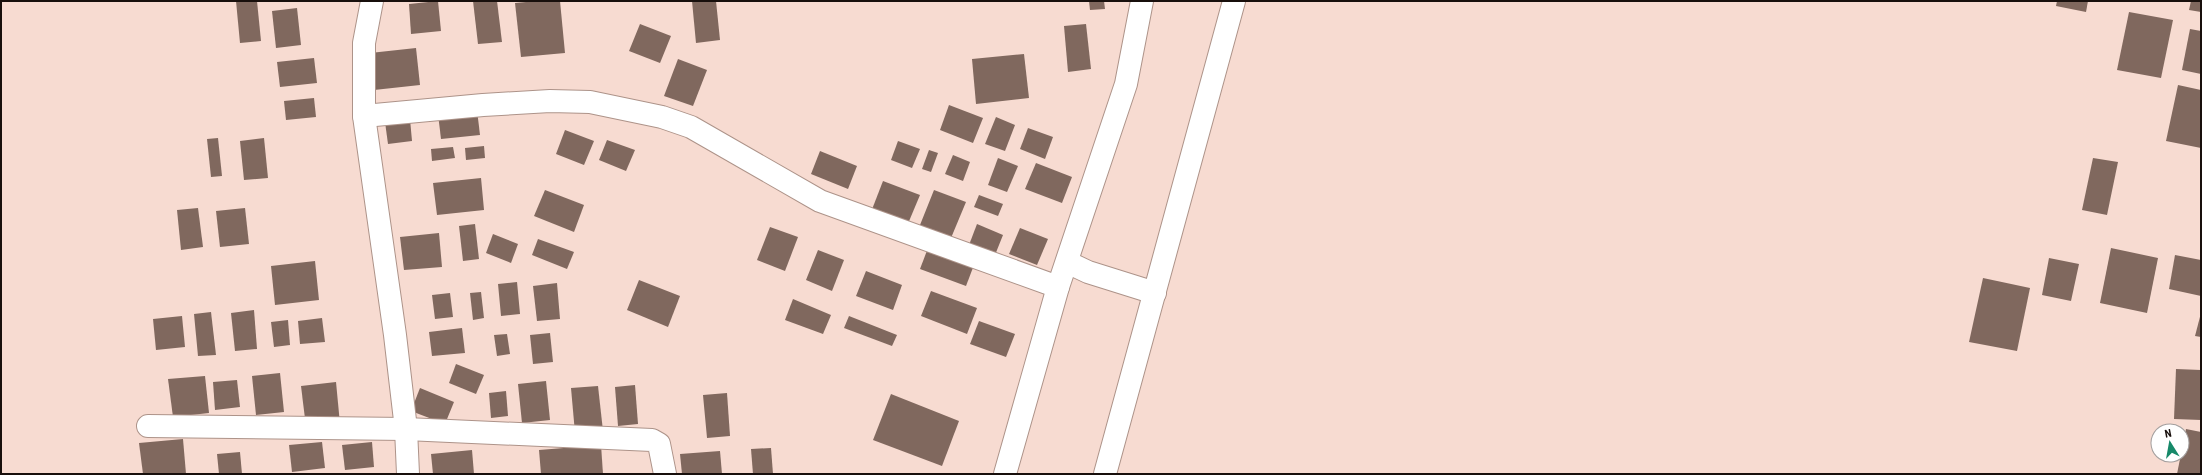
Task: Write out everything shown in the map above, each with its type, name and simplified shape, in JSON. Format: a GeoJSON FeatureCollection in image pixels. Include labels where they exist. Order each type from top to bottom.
{"type":"FeatureCollection","features":[{"type":"Feature","properties":{"kind":"street"},"geometry":{"type":"LineString","coordinates":[[372,1],[364,43],[364,116],[395,335],[406,429],[408,474]]}},
{"type":"Feature","properties":{"kind":"street"},"geometry":{"type":"LineString","coordinates":[[1005,474],[1058,287],[1126,84],[1142,1]]}},
{"type":"Feature","properties":{"kind":"street"},"geometry":{"type":"LineString","coordinates":[[1105,474],[1150,292],[1234,1]]}},
{"type":"Feature","properties":{"kind":"street"},"geometry":{"type":"LineString","coordinates":[[364,116],[483,105],[550,101],[590,102],[662,117],[691,127],[820,201],[1058,287]]}},
{"type":"Feature","properties":{"kind":"street"},"geometry":{"type":"LineString","coordinates":[[1067,262],[1088,272],[1150,292]]}},
{"type":"Feature","properties":{"kind":"street"},"geometry":{"type":"LineString","coordinates":[[148,426],[406,429],[652,440],[660,444],[665,474]]}},
{"type":"Feature","properties":{"kind":"building"},"geometry":{"type":"Polygon","coordinates":[[[236,1],[257,1],[261,41],[240,43],[236,1]]]}},
{"type":"Feature","properties":{"kind":"building"},"geometry":{"type":"Polygon","coordinates":[[[438,1],[441,31],[411,34],[409,4],[438,1]]]}},
{"type":"Feature","properties":{"kind":"building"},"geometry":{"type":"Polygon","coordinates":[[[473,1],[497,1],[502,42],[478,44],[473,1]]]}},
{"type":"Feature","properties":{"kind":"building"},"geometry":{"type":"Polygon","coordinates":[[[560,1],[565,53],[521,57],[515,3],[560,1]]]}},
{"type":"Feature","properties":{"kind":"building"},"geometry":{"type":"Polygon","coordinates":[[[692,1],[716,1],[720,40],[696,43],[692,1]]]}},
{"type":"Feature","properties":{"kind":"building"},"geometry":{"type":"Polygon","coordinates":[[[1089,1],[1104,1],[1105,9],[1090,10],[1089,1]]]}},
{"type":"Feature","properties":{"kind":"building"},"geometry":{"type":"Polygon","coordinates":[[[2057,1],[2088,1],[2086,12],[2056,6],[2057,1]]]}},
{"type":"Feature","properties":{"kind":"building"},"geometry":{"type":"Polygon","coordinates":[[[2191,1],[2201,1],[2201,12],[2189,10],[2191,1]]]}},
{"type":"Feature","properties":{"kind":"building"},"geometry":{"type":"Polygon","coordinates":[[[297,8],[301,45],[276,48],[272,11],[297,8]]]}},
{"type":"Feature","properties":{"kind":"building"},"geometry":{"type":"Polygon","coordinates":[[[2129,12],[2173,20],[2161,78],[2117,70],[2129,12]]]}},
{"type":"Feature","properties":{"kind":"building"},"geometry":{"type":"Polygon","coordinates":[[[640,24],[671,36],[660,63],[629,51],[640,24]]]}},
{"type":"Feature","properties":{"kind":"building"},"geometry":{"type":"Polygon","coordinates":[[[1086,24],[1091,69],[1068,72],[1064,26],[1086,24]]]}},
{"type":"Feature","properties":{"kind":"building"},"geometry":{"type":"Polygon","coordinates":[[[2190,29],[2201,31],[2201,74],[2182,70],[2190,29]]]}},
{"type":"Feature","properties":{"kind":"building"},"geometry":{"type":"Polygon","coordinates":[[[416,48],[420,85],[374,90],[370,53],[416,48]]]}},
{"type":"Feature","properties":{"kind":"building"},"geometry":{"type":"Polygon","coordinates":[[[1024,54],[1029,98],[976,104],[972,59],[1024,54]]]}},
{"type":"Feature","properties":{"kind":"building"},"geometry":{"type":"Polygon","coordinates":[[[314,58],[317,83],[280,87],[277,62],[314,58]]]}},
{"type":"Feature","properties":{"kind":"building"},"geometry":{"type":"Polygon","coordinates":[[[678,59],[707,70],[693,106],[664,96],[678,59]]]}},
{"type":"Feature","properties":{"kind":"building"},"geometry":{"type":"Polygon","coordinates":[[[2178,85],[2201,90],[2201,148],[2166,141],[2178,85]]]}},
{"type":"Feature","properties":{"kind":"building"},"geometry":{"type":"Polygon","coordinates":[[[314,98],[316,117],[286,120],[284,101],[314,98]]]}},
{"type":"Feature","properties":{"kind":"building"},"geometry":{"type":"Polygon","coordinates":[[[949,105],[983,118],[973,143],[940,130],[949,105]]]}},
{"type":"Feature","properties":{"kind":"building"},"geometry":{"type":"Polygon","coordinates":[[[477,110],[480,135],[441,139],[438,114],[477,110]]]}},
{"type":"Feature","properties":{"kind":"building"},"geometry":{"type":"Polygon","coordinates":[[[996,117],[1015,125],[1005,151],[985,144],[996,117]]]}},
{"type":"Feature","properties":{"kind":"building"},"geometry":{"type":"Polygon","coordinates":[[[410,119],[412,141],[388,144],[385,122],[410,119]]]}},
{"type":"Feature","properties":{"kind":"building"},"geometry":{"type":"Polygon","coordinates":[[[1028,128],[1053,137],[1045,159],[1020,149],[1028,128]]]}},
{"type":"Feature","properties":{"kind":"building"},"geometry":{"type":"Polygon","coordinates":[[[565,130],[594,141],[584,165],[556,154],[565,130]]]}},
{"type":"Feature","properties":{"kind":"building"},"geometry":{"type":"Polygon","coordinates":[[[218,138],[222,176],[211,177],[207,139],[218,138]]]}},
{"type":"Feature","properties":{"kind":"building"},"geometry":{"type":"Polygon","coordinates":[[[264,138],[268,178],[244,180],[240,141],[264,138]]]}},
{"type":"Feature","properties":{"kind":"building"},"geometry":{"type":"Polygon","coordinates":[[[607,140],[635,150],[626,171],[599,160],[607,140]]]}},
{"type":"Feature","properties":{"kind":"building"},"geometry":{"type":"Polygon","coordinates":[[[898,141],[920,149],[912,168],[891,160],[898,141]]]}},
{"type":"Feature","properties":{"kind":"building"},"geometry":{"type":"Polygon","coordinates":[[[484,146],[485,158],[466,160],[465,148],[484,146]]]}},
{"type":"Feature","properties":{"kind":"building"},"geometry":{"type":"Polygon","coordinates":[[[453,147],[455,158],[432,161],[431,149],[453,147]]]}},
{"type":"Feature","properties":{"kind":"building"},"geometry":{"type":"Polygon","coordinates":[[[929,150],[938,153],[931,172],[922,169],[929,150]]]}},
{"type":"Feature","properties":{"kind":"building"},"geometry":{"type":"Polygon","coordinates":[[[820,151],[857,166],[848,189],[811,174],[820,151]]]}},
{"type":"Feature","properties":{"kind":"building"},"geometry":{"type":"Polygon","coordinates":[[[953,155],[970,162],[963,181],[945,174],[953,155]]]}},
{"type":"Feature","properties":{"kind":"building"},"geometry":{"type":"Polygon","coordinates":[[[998,158],[1018,166],[1007,192],[988,185],[998,158]]]}},
{"type":"Feature","properties":{"kind":"building"},"geometry":{"type":"Polygon","coordinates":[[[2093,158],[2118,162],[2107,215],[2082,210],[2093,158]]]}},
{"type":"Feature","properties":{"kind":"building"},"geometry":{"type":"Polygon","coordinates":[[[1036,163],[1072,177],[1062,203],[1025,189],[1036,163]]]}},
{"type":"Feature","properties":{"kind":"building"},"geometry":{"type":"Polygon","coordinates":[[[481,178],[484,210],[437,215],[433,183],[481,178]]]}},
{"type":"Feature","properties":{"kind":"building"},"geometry":{"type":"Polygon","coordinates":[[[883,181],[920,195],[907,226],[871,212],[883,181]]]}},
{"type":"Feature","properties":{"kind":"building"},"geometry":{"type":"Polygon","coordinates":[[[545,190],[584,205],[574,232],[534,216],[545,190]]]}},
{"type":"Feature","properties":{"kind":"building"},"geometry":{"type":"Polygon","coordinates":[[[934,190],[966,202],[951,238],[920,225],[934,190]]]}},
{"type":"Feature","properties":{"kind":"building"},"geometry":{"type":"Polygon","coordinates":[[[979,195],[1003,204],[998,216],[974,207],[979,195]]]}},
{"type":"Feature","properties":{"kind":"building"},"geometry":{"type":"Polygon","coordinates":[[[198,208],[203,247],[181,250],[177,210],[198,208]]]}},
{"type":"Feature","properties":{"kind":"building"},"geometry":{"type":"Polygon","coordinates":[[[245,208],[249,244],[220,247],[216,211],[245,208]]]}},
{"type":"Feature","properties":{"kind":"building"},"geometry":{"type":"Polygon","coordinates":[[[475,224],[479,259],[463,261],[459,226],[475,224]]]}},
{"type":"Feature","properties":{"kind":"building"},"geometry":{"type":"Polygon","coordinates":[[[977,224],[1003,235],[995,255],[969,245],[977,224]]]}},
{"type":"Feature","properties":{"kind":"building"},"geometry":{"type":"Polygon","coordinates":[[[770,227],[798,237],[785,271],[757,260],[770,227]]]}},
{"type":"Feature","properties":{"kind":"building"},"geometry":{"type":"Polygon","coordinates":[[[1020,228],[1048,239],[1037,265],[1009,254],[1020,228]]]}},
{"type":"Feature","properties":{"kind":"building"},"geometry":{"type":"Polygon","coordinates":[[[439,233],[442,267],[404,270],[400,237],[439,233]]]}},
{"type":"Feature","properties":{"kind":"building"},"geometry":{"type":"Polygon","coordinates":[[[493,234],[518,244],[511,263],[486,253],[493,234]]]}},
{"type":"Feature","properties":{"kind":"building"},"geometry":{"type":"Polygon","coordinates":[[[538,239],[574,252],[567,269],[532,255],[538,239]]]}},
{"type":"Feature","properties":{"kind":"building"},"geometry":{"type":"Polygon","coordinates":[[[928,248],[974,265],[966,286],[920,269],[928,248]]]}},
{"type":"Feature","properties":{"kind":"building"},"geometry":{"type":"Polygon","coordinates":[[[2111,248],[2158,258],[2147,313],[2100,303],[2111,248]]]}},
{"type":"Feature","properties":{"kind":"building"},"geometry":{"type":"Polygon","coordinates":[[[818,250],[844,260],[832,291],[806,280],[818,250]]]}},
{"type":"Feature","properties":{"kind":"building"},"geometry":{"type":"Polygon","coordinates":[[[2175,255],[2201,260],[2201,296],[2169,289],[2175,255]]]}},
{"type":"Feature","properties":{"kind":"building"},"geometry":{"type":"Polygon","coordinates":[[[2049,258],[2079,264],[2071,301],[2042,295],[2049,258]]]}},
{"type":"Feature","properties":{"kind":"building"},"geometry":{"type":"Polygon","coordinates":[[[315,261],[319,300],[275,305],[271,266],[315,261]]]}},
{"type":"Feature","properties":{"kind":"building"},"geometry":{"type":"Polygon","coordinates":[[[866,271],[902,285],[893,310],[856,296],[866,271]]]}},
{"type":"Feature","properties":{"kind":"building"},"geometry":{"type":"Polygon","coordinates":[[[1983,278],[2030,288],[2017,351],[1969,342],[1983,278]]]}},
{"type":"Feature","properties":{"kind":"building"},"geometry":{"type":"Polygon","coordinates":[[[639,280],[680,296],[668,327],[627,310],[639,280]]]}},
{"type":"Feature","properties":{"kind":"building"},"geometry":{"type":"Polygon","coordinates":[[[517,282],[520,314],[501,316],[498,284],[517,282]]]}},
{"type":"Feature","properties":{"kind":"building"},"geometry":{"type":"Polygon","coordinates":[[[557,283],[560,319],[537,321],[533,286],[557,283]]]}},
{"type":"Feature","properties":{"kind":"building"},"geometry":{"type":"Polygon","coordinates":[[[931,291],[977,308],[967,334],[921,316],[931,291]]]}},
{"type":"Feature","properties":{"kind":"building"},"geometry":{"type":"Polygon","coordinates":[[[481,292],[484,318],[473,320],[470,293],[481,292]]]}},
{"type":"Feature","properties":{"kind":"building"},"geometry":{"type":"Polygon","coordinates":[[[450,293],[453,317],[435,319],[432,295],[450,293]]]}},
{"type":"Feature","properties":{"kind":"building"},"geometry":{"type":"Polygon","coordinates":[[[793,299],[831,315],[823,334],[785,320],[793,299]]]}},
{"type":"Feature","properties":{"kind":"building"},"geometry":{"type":"Polygon","coordinates":[[[254,310],[257,349],[235,351],[231,313],[254,310]]]}},
{"type":"Feature","properties":{"kind":"building"},"geometry":{"type":"Polygon","coordinates":[[[211,312],[216,355],[198,356],[194,314],[211,312]]]}},
{"type":"Feature","properties":{"kind":"building"},"geometry":{"type":"Polygon","coordinates":[[[2201,313],[2201,337],[2195,336],[2201,313]]]}},
{"type":"Feature","properties":{"kind":"building"},"geometry":{"type":"Polygon","coordinates":[[[182,316],[185,347],[156,350],[153,319],[182,316]]]}},
{"type":"Feature","properties":{"kind":"building"},"geometry":{"type":"Polygon","coordinates":[[[849,316],[897,335],[892,346],[844,328],[849,316]]]}},
{"type":"Feature","properties":{"kind":"building"},"geometry":{"type":"Polygon","coordinates":[[[322,318],[325,342],[300,344],[298,321],[322,318]]]}},
{"type":"Feature","properties":{"kind":"building"},"geometry":{"type":"Polygon","coordinates":[[[288,320],[290,345],[274,347],[271,322],[288,320]]]}},
{"type":"Feature","properties":{"kind":"building"},"geometry":{"type":"Polygon","coordinates":[[[979,321],[1015,334],[1006,357],[970,344],[979,321]]]}},
{"type":"Feature","properties":{"kind":"building"},"geometry":{"type":"Polygon","coordinates":[[[462,328],[465,353],[432,356],[429,332],[462,328]]]}},
{"type":"Feature","properties":{"kind":"building"},"geometry":{"type":"Polygon","coordinates":[[[550,333],[553,362],[533,364],[530,335],[550,333]]]}},
{"type":"Feature","properties":{"kind":"building"},"geometry":{"type":"Polygon","coordinates":[[[507,334],[510,354],[497,356],[494,335],[507,334]]]}},
{"type":"Feature","properties":{"kind":"building"},"geometry":{"type":"Polygon","coordinates":[[[456,364],[484,375],[476,394],[449,383],[456,364]]]}},
{"type":"Feature","properties":{"kind":"building"},"geometry":{"type":"Polygon","coordinates":[[[2176,369],[2201,370],[2201,420],[2174,419],[2176,369]]]}},
{"type":"Feature","properties":{"kind":"building"},"geometry":{"type":"Polygon","coordinates":[[[280,373],[284,412],[256,415],[252,376],[280,373]]]}},
{"type":"Feature","properties":{"kind":"building"},"geometry":{"type":"Polygon","coordinates":[[[205,376],[209,413],[173,417],[168,379],[205,376]]]}},
{"type":"Feature","properties":{"kind":"building"},"geometry":{"type":"Polygon","coordinates":[[[237,380],[240,407],[215,410],[213,382],[237,380]]]}},
{"type":"Feature","properties":{"kind":"building"},"geometry":{"type":"Polygon","coordinates":[[[546,381],[550,420],[522,423],[518,384],[546,381]]]}},
{"type":"Feature","properties":{"kind":"building"},"geometry":{"type":"Polygon","coordinates":[[[336,382],[340,424],[306,427],[301,386],[336,382]]]}},
{"type":"Feature","properties":{"kind":"building"},"geometry":{"type":"Polygon","coordinates":[[[635,385],[638,424],[618,426],[615,387],[635,385]]]}},
{"type":"Feature","properties":{"kind":"building"},"geometry":{"type":"Polygon","coordinates":[[[598,386],[603,431],[575,433],[571,388],[598,386]]]}},
{"type":"Feature","properties":{"kind":"building"},"geometry":{"type":"Polygon","coordinates":[[[420,388],[454,402],[445,424],[411,411],[420,388]]]}},
{"type":"Feature","properties":{"kind":"building"},"geometry":{"type":"Polygon","coordinates":[[[506,391],[508,416],[491,418],[489,393],[506,391]]]}},
{"type":"Feature","properties":{"kind":"building"},"geometry":{"type":"Polygon","coordinates":[[[727,393],[730,436],[707,438],[703,395],[727,393]]]}},
{"type":"Feature","properties":{"kind":"building"},"geometry":{"type":"Polygon","coordinates":[[[891,394],[959,421],[942,466],[873,440],[891,394]]]}},
{"type":"Feature","properties":{"kind":"building"},"geometry":{"type":"Polygon","coordinates":[[[2190,430],[2201,432],[2200,474],[2177,474],[2179,463],[2190,463],[2190,430]]]}},
{"type":"Feature","properties":{"kind":"building"},"geometry":{"type":"Polygon","coordinates":[[[183,439],[186,474],[143,474],[139,443],[183,439]]]}},
{"type":"Feature","properties":{"kind":"building"},"geometry":{"type":"Polygon","coordinates":[[[322,442],[325,468],[292,472],[289,445],[322,442]]]}},
{"type":"Feature","properties":{"kind":"building"},"geometry":{"type":"Polygon","coordinates":[[[372,442],[374,467],[345,470],[342,445],[372,442]]]}},
{"type":"Feature","properties":{"kind":"building"},"geometry":{"type":"Polygon","coordinates":[[[601,445],[603,474],[541,474],[539,450],[601,445]]]}},
{"type":"Feature","properties":{"kind":"building"},"geometry":{"type":"Polygon","coordinates":[[[771,448],[773,474],[753,474],[751,449],[771,448]]]}},
{"type":"Feature","properties":{"kind":"building"},"geometry":{"type":"Polygon","coordinates":[[[472,450],[474,474],[433,474],[431,454],[472,450]]]}},
{"type":"Feature","properties":{"kind":"building"},"geometry":{"type":"Polygon","coordinates":[[[720,451],[722,474],[682,474],[680,454],[720,451]]]}},
{"type":"Feature","properties":{"kind":"building"},"geometry":{"type":"Polygon","coordinates":[[[240,452],[242,474],[219,474],[217,454],[240,452]]]}}]}
